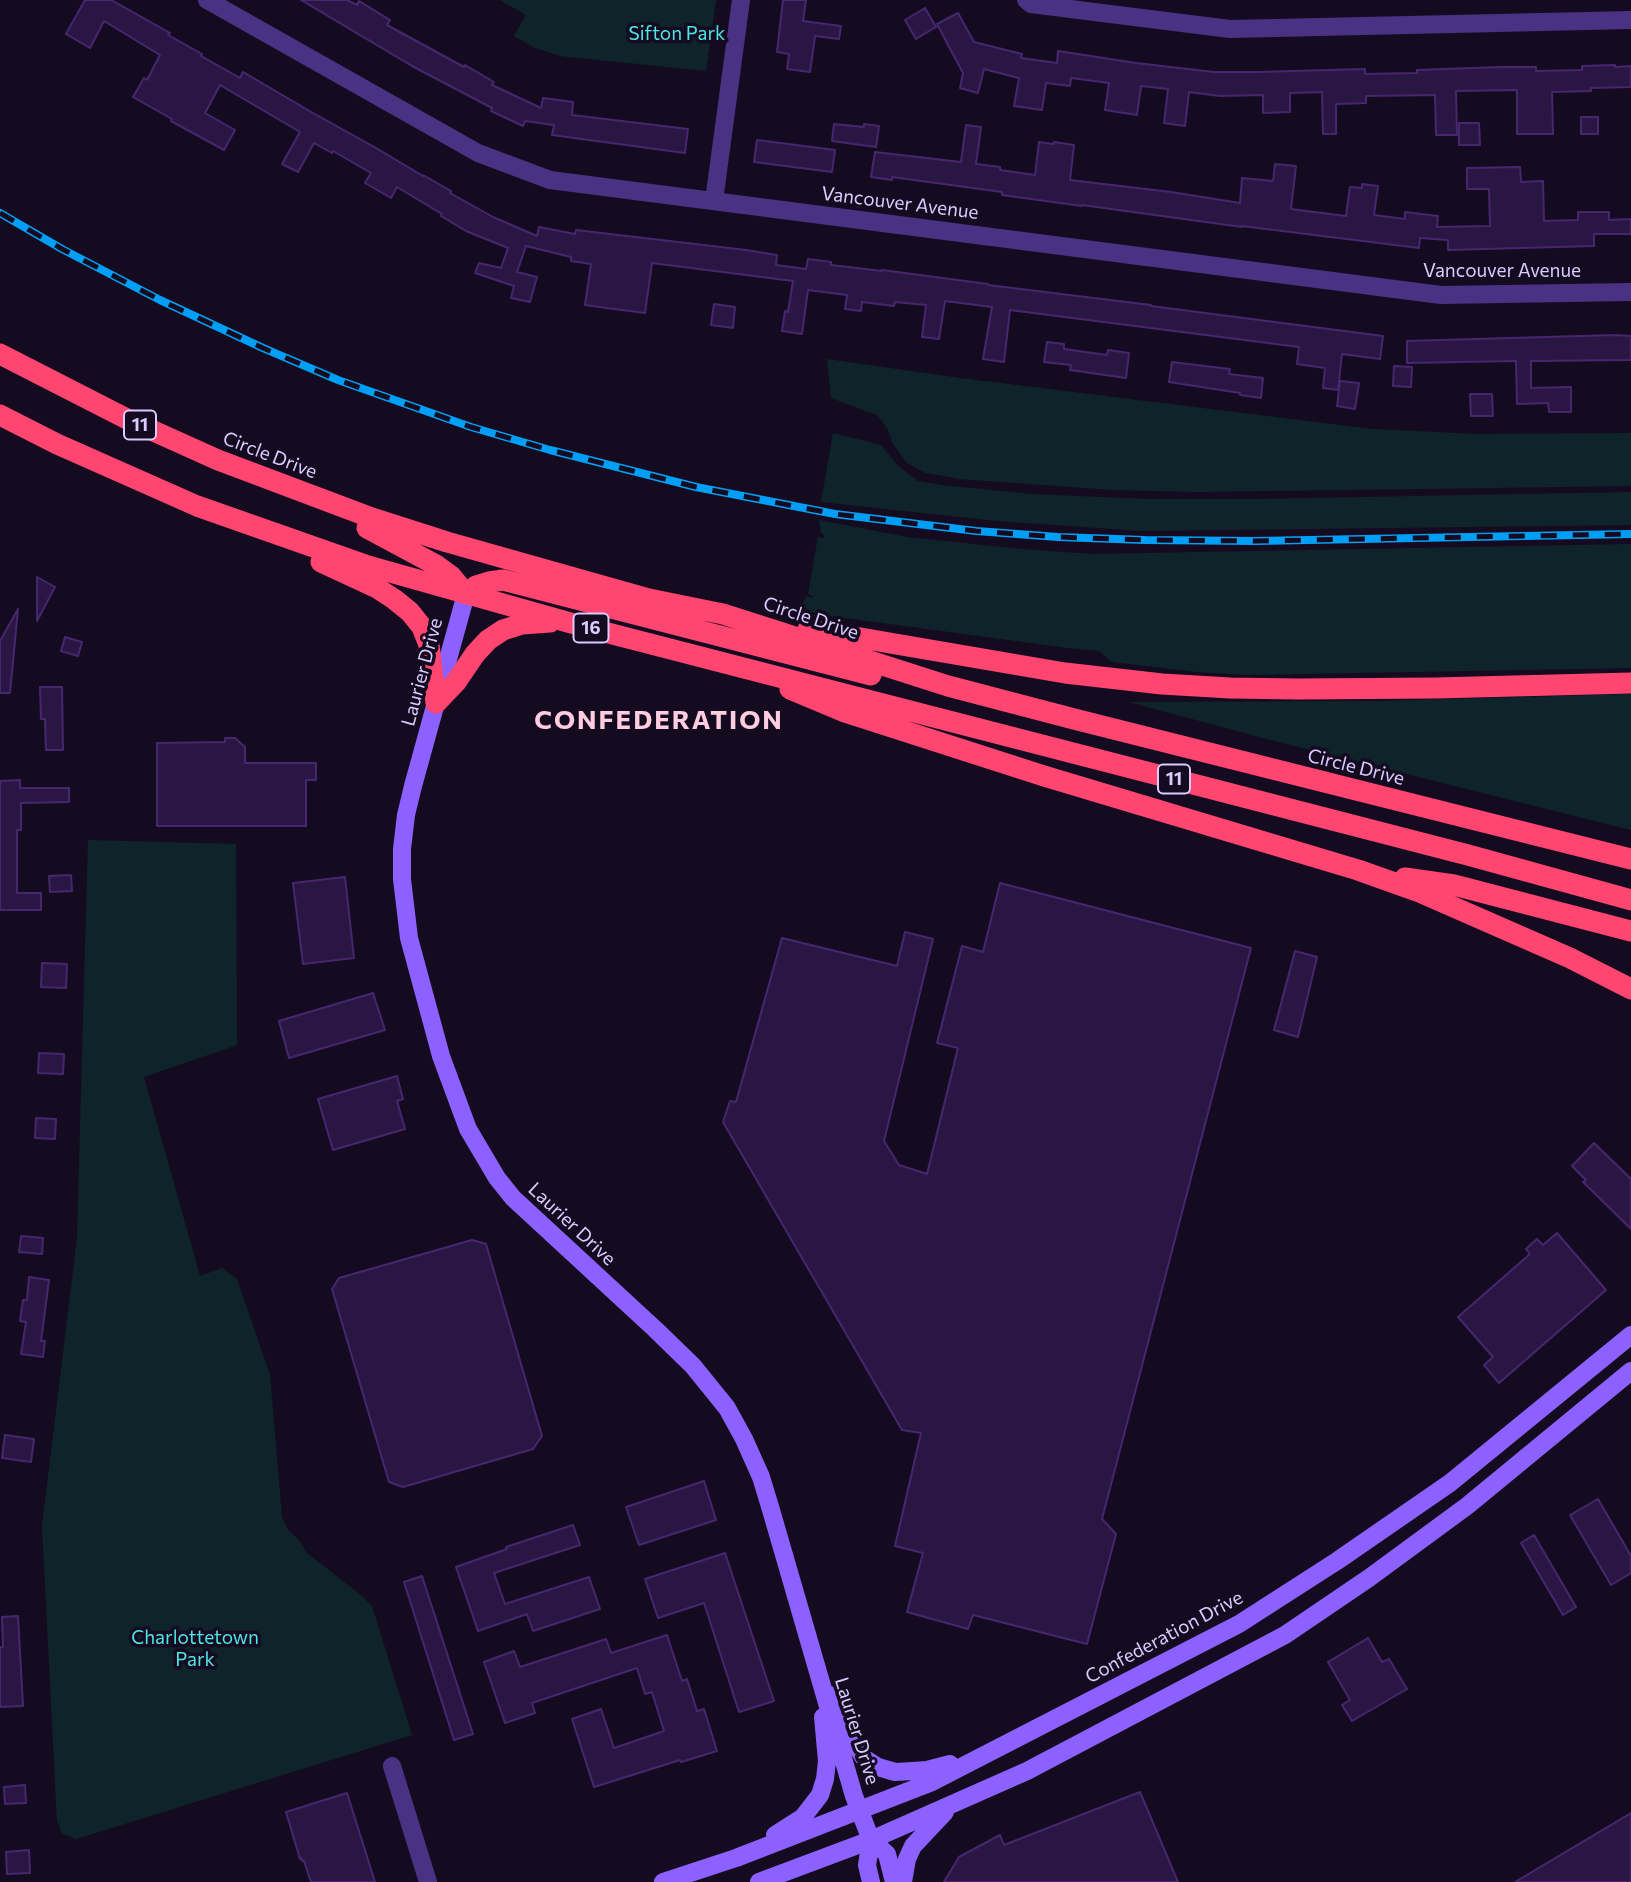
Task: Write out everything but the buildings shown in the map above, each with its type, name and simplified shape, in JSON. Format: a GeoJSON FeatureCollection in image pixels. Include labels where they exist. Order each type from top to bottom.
{"type":"FeatureCollection","features":[{"type":"Feature","properties":{"kind":"highway","name":"Circle Drive"},"geometry":{"type":"LineString","coordinates":[[0,354],[130,421],[218,460],[372,518],[447,542],[649,599],[723,614],[948,686],[1631,859]]}},
{"type":"Feature","properties":{"kind":"highway"},"geometry":{"type":"LineString","coordinates":[[0,415],[108,468],[231,518],[365,565],[466,594]]}},
{"type":"Feature","properties":{"kind":"highway"},"geometry":{"type":"LineString","coordinates":[[284,486],[414,551],[451,576],[466,594]]}},
{"type":"Feature","properties":{"kind":"highway"},"geometry":{"type":"LineString","coordinates":[[231,518],[377,588],[410,612],[422,627],[429,645],[436,704]]}},
{"type":"Feature","properties":{"kind":"highway"},"geometry":{"type":"LineString","coordinates":[[466,594],[476,586],[503,580],[911,685],[948,686]]}},
{"type":"Feature","properties":{"kind":"highway","name":"16"},"geometry":{"type":"LineString","coordinates":[[466,594],[717,659]]}},
{"type":"Feature","properties":{"kind":"highway"},"geometry":{"type":"LineString","coordinates":[[723,614],[1037,669],[1162,684],[1298,689],[1631,683]]}},
{"type":"Feature","properties":{"kind":"highway","name":"16"},"geometry":{"type":"LineString","coordinates":[[436,704],[456,682],[475,654],[488,640],[503,630],[522,624],[545,622],[585,626]]}},
{"type":"Feature","properties":{"kind":"highway"},"geometry":{"type":"LineString","coordinates":[[717,659],[845,712],[1044,776],[1358,870],[1429,897],[1570,958],[1631,989]]}},
{"type":"Feature","properties":{"kind":"highway","name":"11"},"geometry":{"type":"LineString","coordinates":[[717,659],[1631,900]]}},
{"type":"Feature","properties":{"kind":"highway"},"geometry":{"type":"LineString","coordinates":[[1358,870],[1454,885],[1631,930]]}},
{"type":"Feature","properties":{"kind":"main road","name":"Laurier Drive"},"geometry":{"type":"LineString","coordinates":[[466,594],[406,815],[402,879],[413,957],[441,1056],[461,1113],[483,1157],[513,1198],[693,1366],[727,1408],[761,1477],[860,1811],[871,1840],[887,1854],[894,1882]]}},
{"type":"Feature","properties":{"kind":"main road","name":"Confederation Drive"},"geometry":{"type":"LineString","coordinates":[[663,1882],[736,1858],[932,1782],[1239,1624],[1454,1481],[1631,1335]]}},
{"type":"Feature","properties":{"kind":"main road"},"geometry":{"type":"LineString","coordinates":[[759,1882],[871,1840],[1027,1771],[1302,1625],[1467,1506],[1631,1371]]}},
{"type":"Feature","properties":{"kind":"main road"},"geometry":{"type":"LineString","coordinates":[[819,1679],[844,1716],[854,1742],[864,1758],[878,1767],[895,1772],[927,1770],[980,1757]]}},
{"type":"Feature","properties":{"kind":"main road"},"geometry":{"type":"LineString","coordinates":[[736,1858],[803,1817],[820,1795],[827,1761],[819,1679]]}},
{"type":"Feature","properties":{"kind":"main road"},"geometry":{"type":"LineString","coordinates":[[903,1882],[907,1859],[913,1846],[950,1806]]}},
{"type":"Feature","properties":{"kind":"main road","name":"Laurier Drive"},"geometry":{"type":"LineString","coordinates":[[871,1840],[867,1865],[871,1882]]}},
{"type":"Feature","properties":{"kind":"street","name":"Vancouver Avenue"},"geometry":{"type":"LineString","coordinates":[[207,0],[478,153],[550,180],[1441,295],[1631,292]]}},
{"type":"Feature","properties":{"kind":"street"},"geometry":{"type":"LineString","coordinates":[[714,201],[741,0]]}},
{"type":"Feature","properties":{"kind":"street"},"geometry":{"type":"LineString","coordinates":[[1026,0],[1031,4],[1230,29],[1631,20]]}},
{"type":"Feature","properties":{"kind":"street"},"geometry":{"type":"LineString","coordinates":[[392,1766],[428,1882]]}},
{"type":"Feature","properties":{"kind":"green space","name":"Sifton Park"},"geometry":{"type":"Polygon","coordinates":[[[500,0],[716,0],[706,71],[560,56],[533,47],[514,36],[526,15],[500,0]]]}},
{"type":"Feature","properties":{"kind":"green space"},"geometry":{"type":"Polygon","coordinates":[[[827,359],[1372,429],[1477,434],[1631,433],[1631,486],[1197,492],[1114,490],[960,479],[926,473],[907,463],[877,415],[831,398],[827,359]]]}},
{"type":"Feature","properties":{"kind":"green space"},"geometry":{"type":"Polygon","coordinates":[[[833,433],[881,445],[898,466],[918,481],[941,485],[1031,494],[1147,499],[1631,492],[1631,525],[1141,531],[997,521],[821,502],[833,433]]]}},
{"type":"Feature","properties":{"kind":"green space"},"geometry":{"type":"Polygon","coordinates":[[[819,520],[907,537],[1092,554],[1631,544],[1631,668],[1246,675],[1197,672],[1112,662],[1099,651],[823,615],[799,609],[807,596],[813,596],[808,594],[818,537],[825,536],[821,533],[819,520]]]}},
{"type":"Feature","properties":{"kind":"green space"},"geometry":{"type":"Polygon","coordinates":[[[1631,694],[1631,830],[1129,702],[1379,701],[1631,694]]]}},
{"type":"Feature","properties":{"kind":"green space","name":"Charlottetown Park"},"geometry":{"type":"Polygon","coordinates":[[[88,840],[236,844],[237,1045],[144,1077],[200,1276],[222,1268],[237,1279],[270,1375],[282,1517],[288,1530],[299,1540],[307,1553],[372,1606],[412,1735],[76,1839],[62,1833],[57,1821],[42,1526],[77,1238],[88,840]]]}},
{"type":"Feature","properties":{"kind":"railway"},"geometry":{"type":"LineString","coordinates":[[0,213],[160,300],[338,380],[471,427],[696,487],[835,514],[976,531],[1058,537],[1255,541],[1631,534]]}},
{"type":"Feature","properties":{"kind":"district","name":"CONFEDERATION"},"geometry":{"type":"Point","coordinates":[659,720]}}]}
